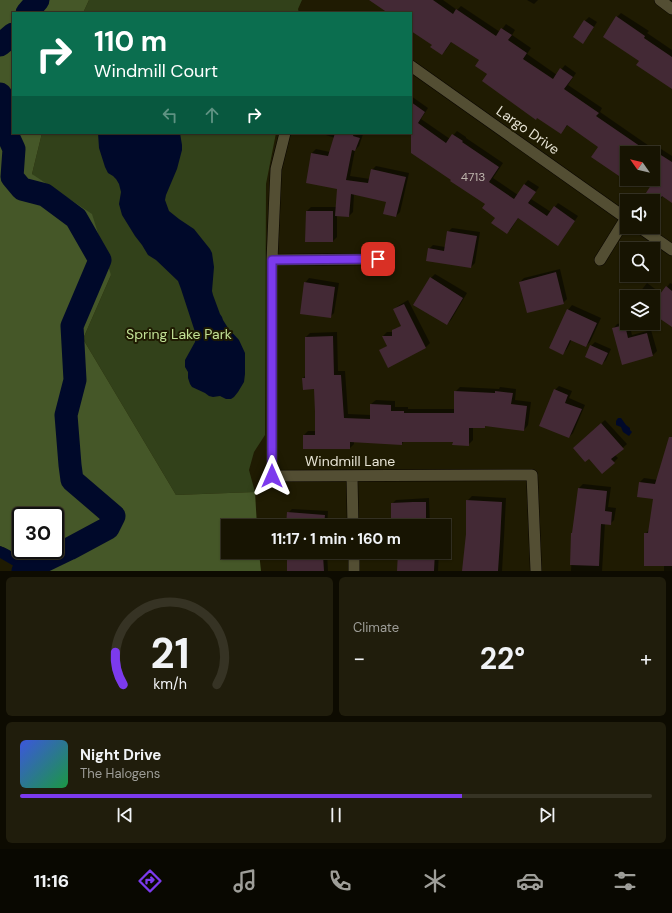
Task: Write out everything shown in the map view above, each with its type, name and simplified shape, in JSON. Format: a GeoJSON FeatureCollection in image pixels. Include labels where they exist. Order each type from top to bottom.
{"type":"FeatureCollection","features":[{"type":"Feature","properties":{"kind":"street"},"geometry":{"type":"LineString","coordinates":[[660,0],[672,9]]}},
{"type":"Feature","properties":{"kind":"street","name":"Largo Drive"},"geometry":{"type":"LineString","coordinates":[[412,67],[620,214]]}},
{"type":"Feature","properties":{"kind":"street","name":"Windmill Lane"},"geometry":{"type":"LineString","coordinates":[[285,134],[276,169],[272,260],[272,476],[532,475],[536,571]]}},
{"type":"Feature","properties":{"kind":"street"},"geometry":{"type":"LineString","coordinates":[[600,260],[620,228]]}},
{"type":"Feature","properties":{"kind":"street"},"geometry":{"type":"LineString","coordinates":[[649,234],[672,250]]}},
{"type":"Feature","properties":{"kind":"street"},"geometry":{"type":"LineString","coordinates":[[272,260],[378,259]]}},
{"type":"Feature","properties":{"kind":"street"},"geometry":{"type":"LineString","coordinates":[[352,476],[353,519]]}},
{"type":"Feature","properties":{"kind":"street"},"geometry":{"type":"LineString","coordinates":[[354,559],[354,571]]}},
{"type":"Feature","properties":{"kind":"green space"},"geometry":{"type":"Polygon","coordinates":[[[0,0],[89,0],[83,12],[12,12],[12,134],[42,134],[32,174],[92,214],[111,275],[83,339],[176,495],[255,492],[257,519],[221,519],[221,559],[260,559],[261,571],[29,571],[19,559],[64,559],[64,507],[12,507],[12,553],[0,546],[0,0]]]}},
{"type":"Feature","properties":{"kind":"green space"},"geometry":{"type":"Polygon","coordinates":[[[89,0],[302,0],[298,9],[299,12],[83,12],[89,0]]]}},
{"type":"Feature","properties":{"kind":"green space","name":"Spring Lake Park"},"geometry":{"type":"Polygon","coordinates":[[[42,134],[276,134],[266,184],[265,435],[254,452],[249,470],[255,492],[176,495],[83,339],[111,275],[32,174],[42,134]]]}},
{"type":"Feature","properties":{"kind":"water"},"geometry":{"type":"Polygon","coordinates":[[[98,134],[180,134],[182,150],[177,169],[165,200],[169,211],[194,229],[212,253],[214,267],[213,295],[223,320],[239,340],[245,353],[244,382],[238,392],[231,399],[226,399],[220,396],[209,396],[192,387],[190,384],[188,372],[185,367],[185,360],[195,342],[196,335],[178,281],[156,260],[148,255],[122,215],[119,204],[121,192],[119,184],[113,176],[108,173],[99,148],[98,134]]]}},
{"type":"Feature","properties":{"kind":"water"},"geometry":{"type":"Polygon","coordinates":[[[618,418],[621,418],[630,428],[632,432],[629,436],[623,432],[621,427],[616,425],[618,418]]]}},
{"type":"Feature","properties":{"kind":"water"},"geometry":{"type":"Polygon","coordinates":[[[0,546],[12,552],[12,559],[20,559],[29,571],[19,571],[19,569],[0,558],[0,546]]]}},
{"type":"Feature","properties":{"kind":"building"},"geometry":{"type":"Polygon","coordinates":[[[369,0],[433,0],[453,14],[456,9],[496,36],[501,28],[512,35],[508,40],[527,53],[523,59],[553,79],[560,68],[573,77],[564,89],[599,113],[596,116],[640,146],[620,146],[619,176],[591,157],[598,147],[567,125],[561,134],[537,118],[536,120],[482,81],[487,74],[475,66],[479,60],[451,42],[442,55],[430,47],[432,45],[412,32],[412,12],[387,12],[369,0]]]}},
{"type":"Feature","properties":{"kind":"building"},"geometry":{"type":"Polygon","coordinates":[[[616,16],[645,36],[644,38],[672,57],[672,89],[636,65],[639,61],[603,37],[616,16]]]}},
{"type":"Feature","properties":{"kind":"building"},"geometry":{"type":"Polygon","coordinates":[[[584,20],[594,27],[583,44],[573,37],[584,20]]]}},
{"type":"Feature","properties":{"kind":"building"},"geometry":{"type":"Polygon","coordinates":[[[412,103],[425,112],[418,123],[446,143],[452,134],[499,167],[489,182],[514,199],[524,184],[536,192],[528,203],[547,216],[554,206],[575,221],[558,246],[518,218],[507,234],[491,223],[495,218],[482,208],[485,204],[411,153],[412,103]]]}},
{"type":"Feature","properties":{"kind":"building"},"geometry":{"type":"Polygon","coordinates":[[[335,134],[354,134],[353,136],[360,138],[355,151],[352,150],[346,180],[368,183],[371,169],[406,177],[396,217],[383,214],[386,202],[351,194],[349,217],[335,216],[337,189],[306,183],[311,153],[328,156],[335,134]]]}},
{"type":"Feature","properties":{"kind":"building"},"geometry":{"type":"Polygon","coordinates":[[[660,154],[672,162],[672,203],[662,196],[660,199],[660,194],[645,194],[650,186],[660,186],[660,154]]]}},
{"type":"Feature","properties":{"kind":"building"},"geometry":{"type":"Polygon","coordinates":[[[306,211],[333,211],[333,242],[305,242],[306,211]]]}},
{"type":"Feature","properties":{"kind":"building"},"geometry":{"type":"Polygon","coordinates":[[[447,231],[477,236],[471,268],[426,261],[428,248],[444,251],[447,231]]]}},
{"type":"Feature","properties":{"kind":"building"},"geometry":{"type":"Polygon","coordinates":[[[556,272],[564,304],[527,313],[519,282],[556,272]]]}},
{"type":"Feature","properties":{"kind":"building"},"geometry":{"type":"Polygon","coordinates":[[[430,277],[463,298],[447,325],[413,305],[430,277]]]}},
{"type":"Feature","properties":{"kind":"building"},"geometry":{"type":"Polygon","coordinates":[[[304,282],[335,287],[331,318],[300,314],[304,282]]]}},
{"type":"Feature","properties":{"kind":"building"},"geometry":{"type":"Polygon","coordinates":[[[666,286],[672,291],[672,327],[660,319],[660,294],[666,286]]]}},
{"type":"Feature","properties":{"kind":"building"},"geometry":{"type":"Polygon","coordinates":[[[404,304],[426,348],[388,368],[379,350],[387,346],[382,336],[392,336],[392,330],[401,326],[393,309],[404,304]]]}},
{"type":"Feature","properties":{"kind":"building"},"geometry":{"type":"Polygon","coordinates":[[[567,309],[597,323],[586,347],[570,340],[563,355],[549,348],[567,309]]]}},
{"type":"Feature","properties":{"kind":"building"},"geometry":{"type":"Polygon","coordinates":[[[620,326],[620,330],[626,330],[628,338],[647,333],[653,356],[622,365],[612,328],[620,326]]]}},
{"type":"Feature","properties":{"kind":"building"},"geometry":{"type":"Polygon","coordinates":[[[333,336],[334,375],[341,375],[344,418],[370,419],[370,404],[391,405],[391,411],[404,411],[404,413],[454,413],[454,391],[495,393],[495,391],[513,393],[511,404],[527,406],[524,431],[485,426],[485,428],[469,428],[469,446],[452,445],[453,442],[402,442],[402,445],[350,442],[350,449],[303,449],[303,435],[315,435],[314,389],[303,390],[302,378],[305,378],[305,337],[333,336]]]}},
{"type":"Feature","properties":{"kind":"building"},"geometry":{"type":"Polygon","coordinates":[[[590,345],[608,353],[602,365],[585,357],[590,345]]]}},
{"type":"Feature","properties":{"kind":"building"},"geometry":{"type":"Polygon","coordinates":[[[554,389],[568,395],[565,403],[582,409],[569,438],[539,426],[554,389]]]}},
{"type":"Feature","properties":{"kind":"building"},"geometry":{"type":"Polygon","coordinates":[[[601,423],[624,449],[611,459],[615,463],[602,474],[589,459],[585,462],[573,448],[601,423]]]}},
{"type":"Feature","properties":{"kind":"building"},"geometry":{"type":"Polygon","coordinates":[[[669,437],[672,437],[672,566],[644,566],[644,533],[648,533],[653,499],[637,497],[639,482],[655,484],[669,437]]]}},
{"type":"Feature","properties":{"kind":"building"},"geometry":{"type":"Polygon","coordinates":[[[578,488],[607,491],[605,511],[612,512],[611,525],[601,524],[599,566],[570,565],[571,533],[578,488]]]}},
{"type":"Feature","properties":{"kind":"building"},"geometry":{"type":"Polygon","coordinates":[[[466,500],[502,502],[498,571],[462,571],[466,534],[466,500]]]}},
{"type":"Feature","properties":{"kind":"building"},"geometry":{"type":"Polygon","coordinates":[[[426,502],[426,519],[391,519],[391,503],[426,502]]]}},
{"type":"Feature","properties":{"kind":"building"},"geometry":{"type":"Polygon","coordinates":[[[287,512],[325,515],[325,519],[286,519],[287,512]]]}},
{"type":"Feature","properties":{"kind":"building"},"geometry":{"type":"Polygon","coordinates":[[[287,559],[323,559],[324,571],[287,571],[287,559]]]}},
{"type":"Feature","properties":{"kind":"building"},"geometry":{"type":"Polygon","coordinates":[[[398,559],[435,559],[434,571],[397,571],[398,559]]]}},
{"type":"Feature","properties":{"kind":"waterway"},"geometry":{"type":"LineString","coordinates":[[28,12],[38,0]]}},
{"type":"Feature","properties":{"kind":"waterway"},"geometry":{"type":"LineString","coordinates":[[0,45],[12,35]]}},
{"type":"Feature","properties":{"kind":"waterway"},"geometry":{"type":"LineString","coordinates":[[0,94],[3,125],[14,149],[12,177],[22,189],[45,195],[76,218],[100,260],[72,326],[75,380],[66,415],[72,480],[114,516],[108,528],[23,571]]}},
{"type":"Feature","properties":{"kind":"route"},"geometry":{"type":"LineString","coordinates":[[272,476],[272,260],[378,259]]}}]}
